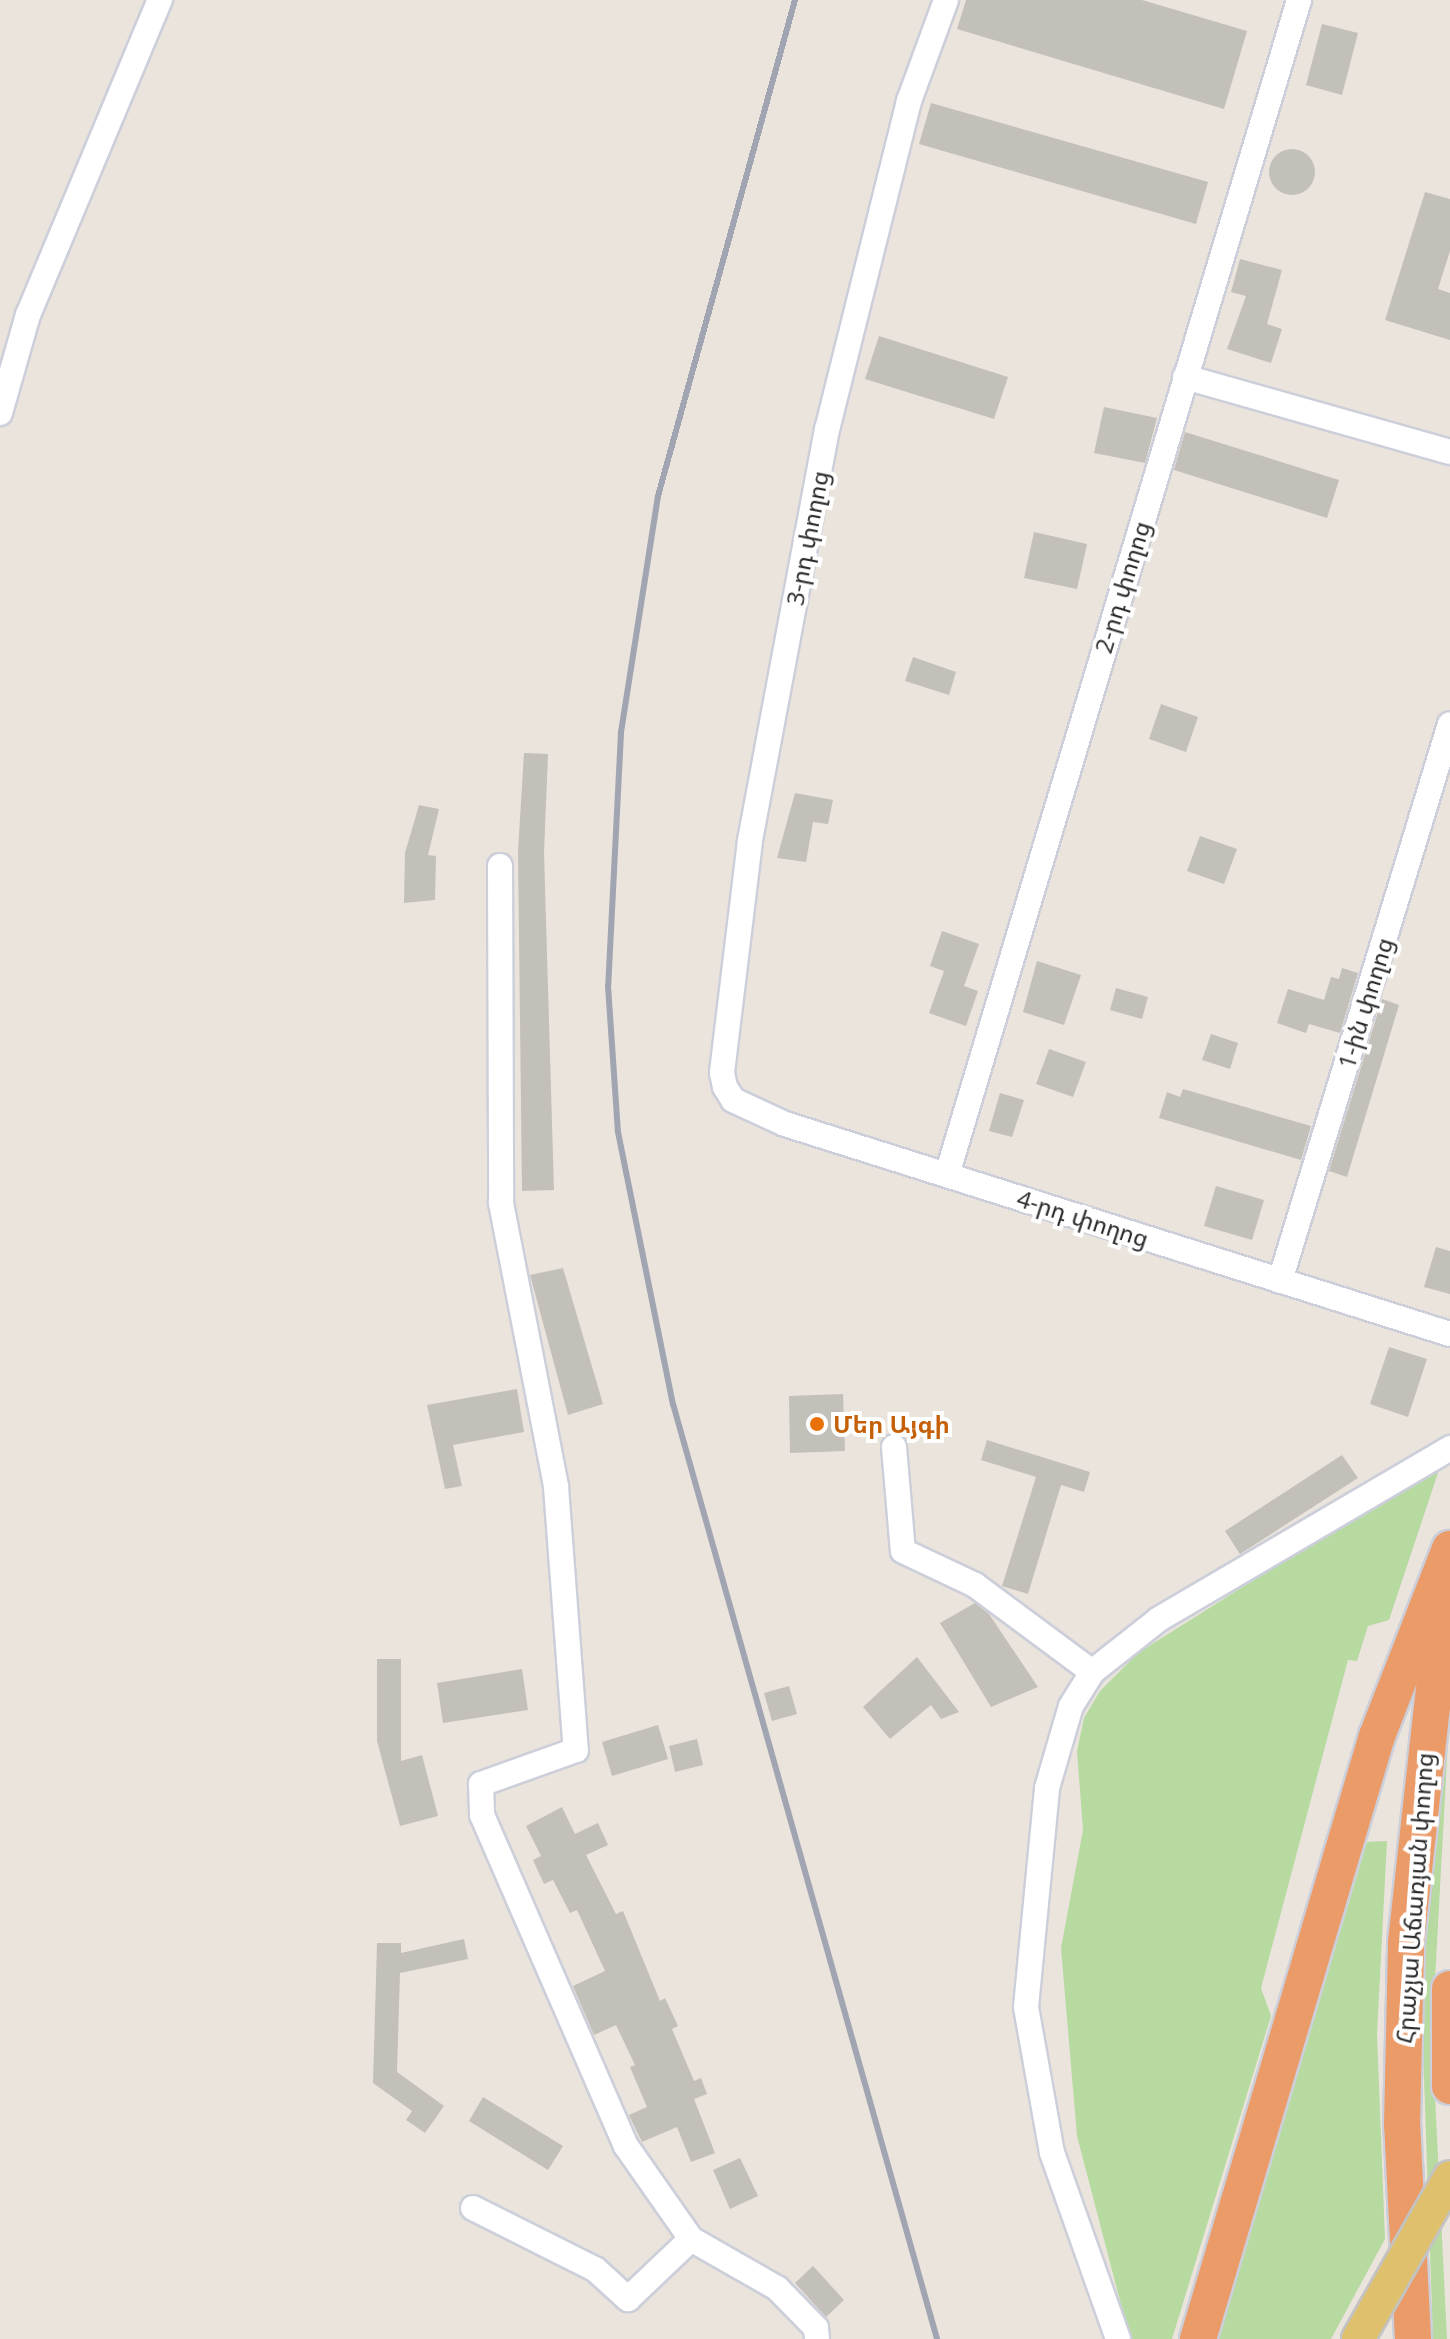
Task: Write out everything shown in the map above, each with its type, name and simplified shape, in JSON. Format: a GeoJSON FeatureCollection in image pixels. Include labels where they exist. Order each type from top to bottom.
{"type":"FeatureCollection","features":[{"type":"Feature","properties":{"kind":"highway"},"geometry":{"type":"LineString","coordinates":[[1198,2339],[1377,1736],[1450,1552]]}},
{"type":"Feature","properties":{"kind":"highway","name":"Հրաչյա Աճառյան փողոց"},"geometry":{"type":"LineString","coordinates":[[1413,2339],[1402,2125],[1406,1942],[1450,1552]]}},
{"type":"Feature","properties":{"kind":"highway","name":"Հրաչյա Աճառյան փողոց"},"geometry":{"type":"LineString","coordinates":[[1450,1989],[1450,2086]]}},
{"type":"Feature","properties":{"kind":"main road"},"geometry":{"type":"LineString","coordinates":[[1358,2339],[1450,2177]]}},
{"type":"Feature","properties":{"kind":"street"},"geometry":{"type":"LineString","coordinates":[[0,413],[28,315],[160,0]]}},
{"type":"Feature","properties":{"kind":"street","name":"3-րդ փողոց"},"geometry":{"type":"LineString","coordinates":[[725,1087],[722,1073],[750,841],[827,429],[909,101],[946,0]]}},
{"type":"Feature","properties":{"kind":"street","name":"2-րդ փողոց"},"geometry":{"type":"LineString","coordinates":[[947,1175],[1299,0]]}},
{"type":"Feature","properties":{"kind":"street"},"geometry":{"type":"LineString","coordinates":[[1185,377],[1450,452]]}},
{"type":"Feature","properties":{"kind":"street","name":"1-ին փողոց"},"geometry":{"type":"LineString","coordinates":[[1280,1281],[1450,724]]}},
{"type":"Feature","properties":{"kind":"street"},"geometry":{"type":"LineString","coordinates":[[500,866],[501,1203],[556,1487],[576,1750],[481,1784],[482,1815],[626,2146],[691,2239],[777,2288],[816,2328],[817,2339]]}},
{"type":"Feature","properties":{"kind":"street","name":"4-րդ փողոց"},"geometry":{"type":"LineString","coordinates":[[725,1087],[733,1100],[785,1124],[1450,1334]]}},
{"type":"Feature","properties":{"kind":"street"},"geometry":{"type":"LineString","coordinates":[[894,1447],[903,1551],[975,1585],[1092,1672]]}},
{"type":"Feature","properties":{"kind":"street"},"geometry":{"type":"LineString","coordinates":[[1118,2339],[1052,2153],[1026,2007],[1047,1788],[1071,1706],[1092,1672],[1159,1619],[1450,1448]]}},
{"type":"Feature","properties":{"kind":"street"},"geometry":{"type":"LineString","coordinates":[[473,2208],[595,2269],[628,2299],[691,2239]]}},
{"type":"Feature","properties":{"kind":"green space"},"geometry":{"type":"Polygon","coordinates":[[[1427,1471],[1438,1473],[1389,1620],[1368,1626],[1357,1661],[1348,1660],[1261,1988],[1271,2016],[1172,2339],[1130,2339],[1077,2136],[1061,1948],[1083,1830],[1077,1751],[1084,1718],[1100,1691],[1138,1653],[1427,1471]]]}},
{"type":"Feature","properties":{"kind":"green space"},"geometry":{"type":"Polygon","coordinates":[[[1450,1705],[1432,2035],[1447,2339],[1433,2339],[1421,1991],[1450,1705]]]}},
{"type":"Feature","properties":{"kind":"green space"},"geometry":{"type":"Polygon","coordinates":[[[1387,1841],[1377,2034],[1385,2239],[1331,2339],[1219,2339],[1367,1842],[1387,1841]]]}},
{"type":"Feature","properties":{"kind":"building"},"geometry":{"type":"Polygon","coordinates":[[[966,0],[1142,0],[1247,31],[1224,109],[957,29],[966,0]]]}},
{"type":"Feature","properties":{"kind":"building"},"geometry":{"type":"Polygon","coordinates":[[[1322,24],[1358,33],[1342,95],[1306,85],[1322,24]]]}},
{"type":"Feature","properties":{"kind":"building"},"geometry":{"type":"Polygon","coordinates":[[[931,103],[1208,182],[1196,224],[919,144],[931,103]]]}},
{"type":"Feature","properties":{"kind":"building"},"geometry":{"type":"Polygon","coordinates":[[[1292,149],[1308,156],[1315,172],[1308,188],[1292,195],[1276,188],[1269,172],[1276,156],[1292,149]]]}},
{"type":"Feature","properties":{"kind":"building"},"geometry":{"type":"Polygon","coordinates":[[[1425,192],[1450,199],[1450,251],[1438,289],[1450,293],[1450,340],[1385,320],[1425,192]]]}},
{"type":"Feature","properties":{"kind":"building"},"geometry":{"type":"Polygon","coordinates":[[[1240,259],[1282,270],[1267,324],[1282,329],[1271,363],[1227,349],[1246,296],[1231,292],[1240,259]]]}},
{"type":"Feature","properties":{"kind":"building"},"geometry":{"type":"Polygon","coordinates":[[[879,336],[1008,377],[994,419],[865,379],[879,336]]]}},
{"type":"Feature","properties":{"kind":"building"},"geometry":{"type":"Polygon","coordinates":[[[1104,407],[1157,418],[1145,463],[1094,453],[1104,407]]]}},
{"type":"Feature","properties":{"kind":"building"},"geometry":{"type":"Polygon","coordinates":[[[1185,432],[1339,480],[1327,518],[1174,470],[1185,432]]]}},
{"type":"Feature","properties":{"kind":"building"},"geometry":{"type":"Polygon","coordinates":[[[1034,532],[1087,544],[1077,589],[1024,578],[1034,532]]]}},
{"type":"Feature","properties":{"kind":"building"},"geometry":{"type":"Polygon","coordinates":[[[913,657],[956,672],[949,695],[905,681],[913,657]]]}},
{"type":"Feature","properties":{"kind":"building"},"geometry":{"type":"Polygon","coordinates":[[[1161,704],[1198,717],[1186,752],[1149,739],[1161,704]]]}},
{"type":"Feature","properties":{"kind":"building"},"geometry":{"type":"Polygon","coordinates":[[[524,753],[548,754],[544,853],[554,1190],[522,1191],[518,851],[524,753]]]}},
{"type":"Feature","properties":{"kind":"building"},"geometry":{"type":"Polygon","coordinates":[[[795,793],[833,800],[828,824],[813,822],[806,862],[777,858],[795,793]]]}},
{"type":"Feature","properties":{"kind":"building"},"geometry":{"type":"Polygon","coordinates":[[[419,805],[439,809],[428,855],[436,856],[435,900],[404,903],[405,853],[419,805]]]}},
{"type":"Feature","properties":{"kind":"building"},"geometry":{"type":"Polygon","coordinates":[[[1200,836],[1237,849],[1224,884],[1187,871],[1200,836]]]}},
{"type":"Feature","properties":{"kind":"building"},"geometry":{"type":"Polygon","coordinates":[[[942,931],[979,944],[964,986],[978,991],[966,1026],[929,1013],[944,971],[930,966],[942,931]]]}},
{"type":"Feature","properties":{"kind":"building"},"geometry":{"type":"Polygon","coordinates":[[[1037,961],[1081,975],[1064,1025],[1023,1012],[1037,961]]]}},
{"type":"Feature","properties":{"kind":"building"},"geometry":{"type":"Polygon","coordinates":[[[1342,968],[1358,973],[1340,1033],[1309,1024],[1306,1033],[1277,1023],[1288,989],[1324,1000],[1331,977],[1339,979],[1342,968]]]}},
{"type":"Feature","properties":{"kind":"building"},"geometry":{"type":"Polygon","coordinates":[[[1116,988],[1148,997],[1142,1019],[1110,1010],[1116,988]]]}},
{"type":"Feature","properties":{"kind":"building"},"geometry":{"type":"Polygon","coordinates":[[[1382,999],[1399,1005],[1347,1177],[1329,1171],[1382,999]]]}},
{"type":"Feature","properties":{"kind":"building"},"geometry":{"type":"Polygon","coordinates":[[[1211,1034],[1238,1043],[1230,1069],[1202,1060],[1211,1034]]]}},
{"type":"Feature","properties":{"kind":"building"},"geometry":{"type":"Polygon","coordinates":[[[1049,1049],[1086,1062],[1073,1097],[1036,1084],[1049,1049]]]}},
{"type":"Feature","properties":{"kind":"building"},"geometry":{"type":"Polygon","coordinates":[[[1183,1089],[1311,1126],[1301,1160],[1159,1118],[1167,1092],[1180,1097],[1183,1089]]]}},
{"type":"Feature","properties":{"kind":"building"},"geometry":{"type":"Polygon","coordinates":[[[1000,1093],[1024,1100],[1012,1137],[989,1131],[1000,1093]]]}},
{"type":"Feature","properties":{"kind":"building"},"geometry":{"type":"Polygon","coordinates":[[[1216,1186],[1264,1200],[1252,1240],[1204,1226],[1216,1186]]]}},
{"type":"Feature","properties":{"kind":"building"},"geometry":{"type":"Polygon","coordinates":[[[1436,1247],[1450,1251],[1450,1294],[1424,1287],[1436,1247]]]}},
{"type":"Feature","properties":{"kind":"building"},"geometry":{"type":"Polygon","coordinates":[[[563,1268],[603,1404],[568,1415],[530,1275],[563,1268]]]}},
{"type":"Feature","properties":{"kind":"building"},"geometry":{"type":"Polygon","coordinates":[[[1389,1347],[1427,1359],[1408,1417],[1370,1404],[1389,1347]]]}},
{"type":"Feature","properties":{"kind":"building"},"geometry":{"type":"Polygon","coordinates":[[[517,1389],[524,1432],[453,1445],[462,1486],[445,1489],[427,1405],[517,1389]]]}},
{"type":"Feature","properties":{"kind":"building"},"geometry":{"type":"Polygon","coordinates":[[[843,1394],[845,1451],[790,1453],[789,1396],[843,1394]]]}},
{"type":"Feature","properties":{"kind":"building"},"geometry":{"type":"Polygon","coordinates":[[[987,1440],[1090,1472],[1084,1492],[1061,1485],[1028,1594],[1002,1586],[1036,1477],[981,1460],[987,1440]]]}},
{"type":"Feature","properties":{"kind":"building"},"geometry":{"type":"Polygon","coordinates":[[[1342,1455],[1358,1478],[1240,1554],[1225,1531],[1342,1455]]]}},
{"type":"Feature","properties":{"kind":"building"},"geometry":{"type":"Polygon","coordinates":[[[975,1603],[989,1614],[1038,1687],[991,1707],[940,1623],[975,1603]]]}},
{"type":"Feature","properties":{"kind":"building"},"geometry":{"type":"Polygon","coordinates":[[[917,1657],[959,1712],[941,1719],[931,1705],[890,1739],[863,1707],[917,1657]]]}},
{"type":"Feature","properties":{"kind":"building"},"geometry":{"type":"Polygon","coordinates":[[[377,1659],[401,1659],[401,1761],[422,1755],[438,1816],[400,1826],[377,1741],[377,1659]]]}},
{"type":"Feature","properties":{"kind":"building"},"geometry":{"type":"Polygon","coordinates":[[[522,1669],[528,1710],[443,1723],[437,1683],[522,1669]]]}},
{"type":"Feature","properties":{"kind":"building"},"geometry":{"type":"Polygon","coordinates":[[[789,1686],[797,1714],[772,1721],[764,1693],[789,1686]]]}},
{"type":"Feature","properties":{"kind":"building"},"geometry":{"type":"Polygon","coordinates":[[[658,1725],[668,1759],[612,1776],[602,1742],[658,1725]]]}},
{"type":"Feature","properties":{"kind":"building"},"geometry":{"type":"Polygon","coordinates":[[[697,1739],[703,1765],[675,1772],[669,1746],[697,1739]]]}},
{"type":"Feature","properties":{"kind":"building"},"geometry":{"type":"Polygon","coordinates":[[[562,1807],[575,1834],[598,1823],[608,1845],[586,1855],[616,1914],[623,1911],[660,2001],[665,1998],[678,2026],[672,2029],[694,2081],[701,2078],[707,2094],[694,2099],[715,2153],[691,2162],[677,2127],[642,2142],[629,2115],[647,2107],[630,2067],[635,2065],[616,2025],[594,2035],[573,1986],[605,1971],[577,1910],[570,1913],[553,1880],[544,1884],[533,1860],[541,1856],[526,1826],[562,1807]]]}},
{"type":"Feature","properties":{"kind":"building"},"geometry":{"type":"Polygon","coordinates":[[[464,1939],[468,1959],[400,1973],[397,2072],[444,2106],[425,2133],[406,2120],[412,2111],[373,2083],[377,1943],[401,1943],[401,1953],[464,1939]]]}},
{"type":"Feature","properties":{"kind":"building"},"geometry":{"type":"Polygon","coordinates":[[[483,2097],[563,2146],[548,2170],[469,2121],[483,2097]]]}},
{"type":"Feature","properties":{"kind":"building"},"geometry":{"type":"Polygon","coordinates":[[[740,2158],[758,2196],[730,2209],[713,2170],[740,2158]]]}},
{"type":"Feature","properties":{"kind":"building"},"geometry":{"type":"Polygon","coordinates":[[[813,2266],[844,2300],[826,2317],[795,2283],[813,2266]]]}},
{"type":"Feature","properties":{"kind":"railway"},"geometry":{"type":"LineString","coordinates":[[795,0],[658,496],[621,733],[608,986],[618,1132],[673,1404],[937,2339]]}},
{"type":"Feature","properties":{"kind":"place","name":"Մեր Այգի"},"geometry":{"type":"Point","coordinates":[817,1424]}}]}
